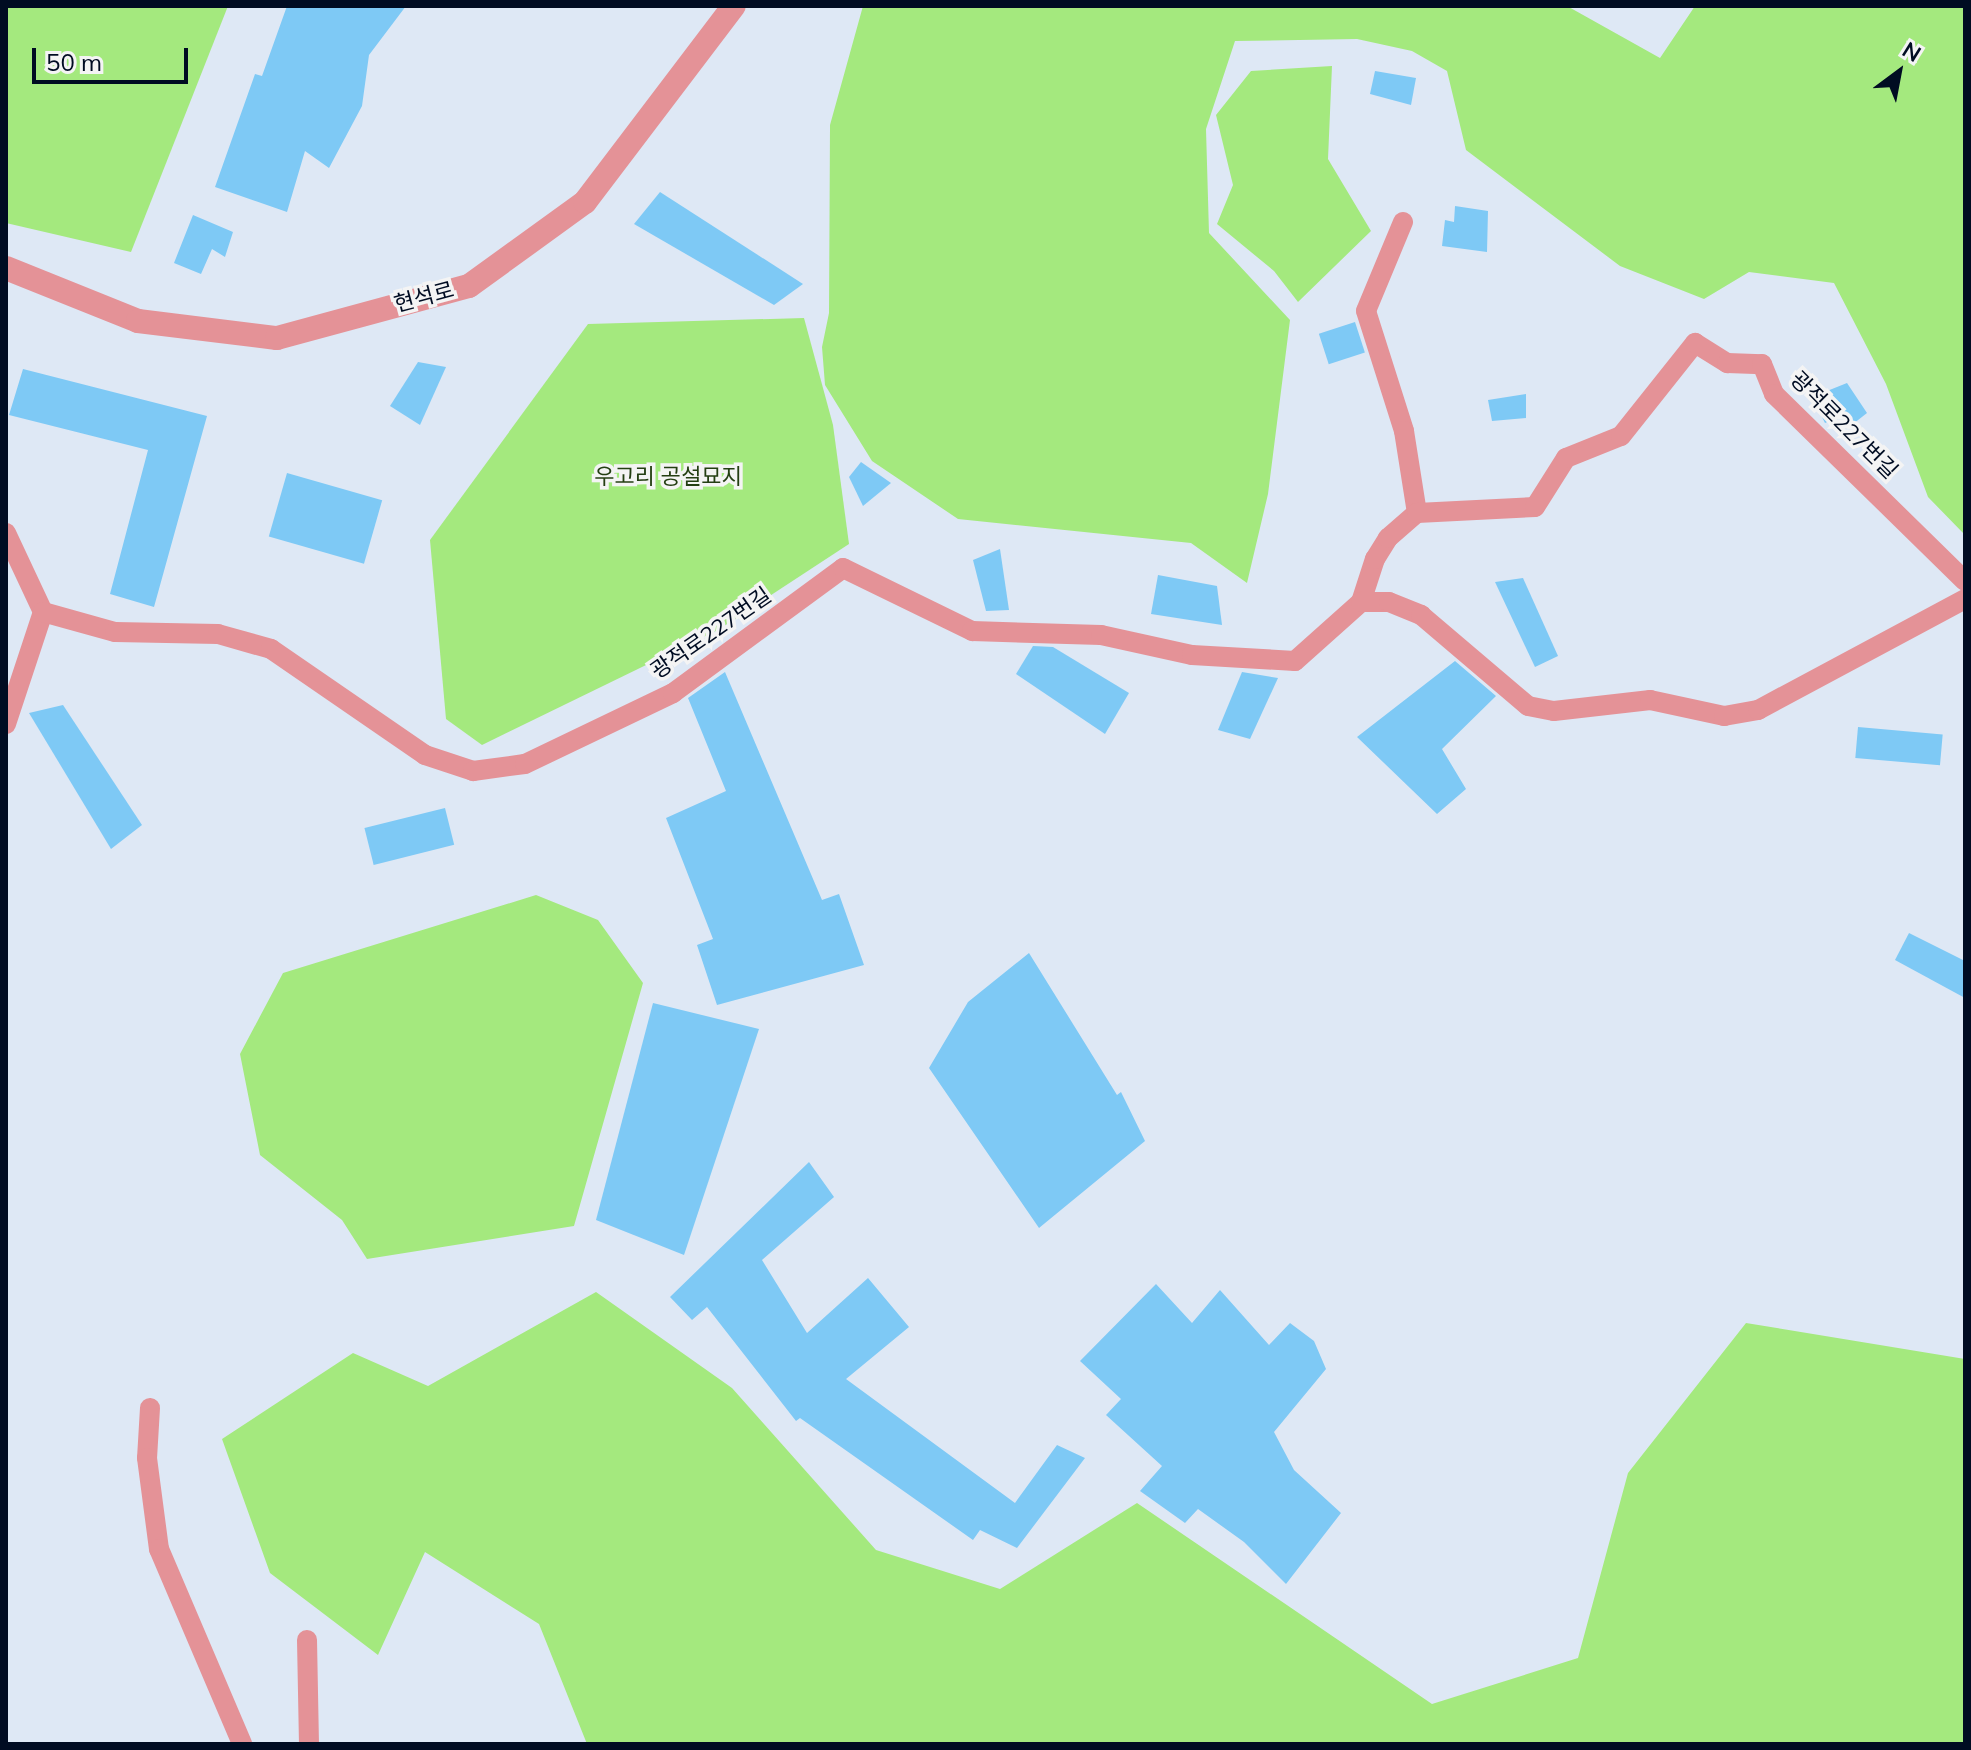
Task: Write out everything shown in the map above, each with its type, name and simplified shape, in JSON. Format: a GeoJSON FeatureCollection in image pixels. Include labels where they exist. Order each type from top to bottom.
{"type":"FeatureCollection","features":[{"type":"Feature","properties":{"kind":"street","name":"현석로"},"geometry":{"type":"LineString","coordinates":[[6,268],[138,321],[277,338],[469,286],[585,202],[734,6]]}},
{"type":"Feature","properties":{"kind":"street"},"geometry":{"type":"LineString","coordinates":[[1403,222],[1366,311],[1404,431],[1417,513],[1388,538],[1375,559],[1361,602],[1389,602],[1421,615],[1528,706],[1554,711],[1650,700],[1724,716],[1758,710],[1965,599]]}},
{"type":"Feature","properties":{"kind":"street","name":"광적로227번길"},"geometry":{"type":"LineString","coordinates":[[1417,513],[1535,507],[1566,458],[1621,436],[1695,343],[1727,363],[1762,364],[1774,394],[1965,581]]}},
{"type":"Feature","properties":{"kind":"street"},"geometry":{"type":"LineString","coordinates":[[6,533],[43,612],[6,724]]}},
{"type":"Feature","properties":{"kind":"street","name":"광적로227번길"},"geometry":{"type":"LineString","coordinates":[[43,612],[115,632],[218,634],[271,649],[425,755],[473,771],[525,764],[673,693],[843,568],[972,631],[1101,635],[1192,655],[1295,661],[1361,602]]}},
{"type":"Feature","properties":{"kind":"street"},"geometry":{"type":"LineString","coordinates":[[150,1408],[147,1458],[159,1549],[242,1744]]}},
{"type":"Feature","properties":{"kind":"street"},"geometry":{"type":"LineString","coordinates":[[307,1640],[309,1744]]}},
{"type":"Feature","properties":{"kind":"green space"},"geometry":{"type":"Polygon","coordinates":[[[6,6],[228,6],[131,252],[6,223],[6,6]]]}},
{"type":"Feature","properties":{"kind":"green space"},"geometry":{"type":"Polygon","coordinates":[[[863,6],[1567,6],[1660,58],[1695,6],[1965,6],[1965,535],[1928,497],[1886,384],[1834,283],[1749,272],[1704,299],[1620,266],[1466,150],[1447,71],[1412,51],[1357,39],[1235,41],[1206,129],[1209,233],[1290,320],[1268,494],[1247,583],[1191,543],[958,519],[872,461],[825,385],[822,347],[829,313],[830,125],[863,6]]]}},
{"type":"Feature","properties":{"kind":"green space"},"geometry":{"type":"Polygon","coordinates":[[[1332,66],[1328,159],[1371,231],[1298,302],[1274,271],[1217,224],[1233,185],[1216,115],[1251,71],[1332,66]]]}},
{"type":"Feature","properties":{"kind":"green space","name":"우고리 공설묘지"},"geometry":{"type":"Polygon","coordinates":[[[804,318],[833,425],[849,544],[718,630],[482,745],[446,719],[430,540],[588,324],[804,318]]]}},
{"type":"Feature","properties":{"kind":"green space"},"geometry":{"type":"Polygon","coordinates":[[[536,895],[598,920],[643,983],[574,1226],[367,1259],[342,1220],[260,1155],[240,1054],[283,973],[536,895]]]}},
{"type":"Feature","properties":{"kind":"green space"},"geometry":{"type":"Polygon","coordinates":[[[596,1292],[732,1388],[876,1550],[1000,1589],[1137,1503],[1432,1704],[1578,1658],[1628,1473],[1746,1323],[1965,1359],[1965,1744],[587,1744],[539,1624],[425,1552],[378,1655],[270,1573],[222,1439],[353,1353],[428,1386],[596,1292]]]}},
{"type":"Feature","properties":{"kind":"building"},"geometry":{"type":"Polygon","coordinates":[[[287,6],[406,6],[369,55],[362,106],[329,168],[305,151],[287,212],[215,187],[255,74],[262,76],[287,6]]]}},
{"type":"Feature","properties":{"kind":"building"},"geometry":{"type":"Polygon","coordinates":[[[1375,71],[1416,78],[1411,105],[1370,94],[1375,71]]]}},
{"type":"Feature","properties":{"kind":"building"},"geometry":{"type":"Polygon","coordinates":[[[660,192],[803,284],[774,305],[634,224],[660,192]]]}},
{"type":"Feature","properties":{"kind":"building"},"geometry":{"type":"Polygon","coordinates":[[[1455,206],[1488,211],[1487,252],[1442,246],[1445,220],[1454,222],[1455,206]]]}},
{"type":"Feature","properties":{"kind":"building"},"geometry":{"type":"Polygon","coordinates":[[[193,215],[233,232],[225,257],[212,249],[201,274],[174,263],[193,215]]]}},
{"type":"Feature","properties":{"kind":"building"},"geometry":{"type":"Polygon","coordinates":[[[1355,322],[1365,352],[1329,364],[1319,334],[1355,322]]]}},
{"type":"Feature","properties":{"kind":"building"},"geometry":{"type":"Polygon","coordinates":[[[418,362],[446,367],[420,425],[390,406],[418,362]]]}},
{"type":"Feature","properties":{"kind":"building"},"geometry":{"type":"Polygon","coordinates":[[[23,369],[207,416],[154,607],[110,594],[148,450],[9,415],[23,369]]]}},
{"type":"Feature","properties":{"kind":"building"},"geometry":{"type":"Polygon","coordinates":[[[1847,383],[1867,413],[1853,424],[1843,415],[1825,423],[1812,397],[1847,383]]]}},
{"type":"Feature","properties":{"kind":"building"},"geometry":{"type":"Polygon","coordinates":[[[1526,394],[1526,418],[1492,421],[1488,400],[1526,394]]]}},
{"type":"Feature","properties":{"kind":"building"},"geometry":{"type":"Polygon","coordinates":[[[861,462],[891,483],[863,506],[849,477],[861,462]]]}},
{"type":"Feature","properties":{"kind":"building"},"geometry":{"type":"Polygon","coordinates":[[[287,473],[382,500],[364,564],[269,536],[287,473]]]}},
{"type":"Feature","properties":{"kind":"building"},"geometry":{"type":"Polygon","coordinates":[[[1000,549],[1009,610],[986,611],[973,560],[1000,549]]]}},
{"type":"Feature","properties":{"kind":"building"},"geometry":{"type":"Polygon","coordinates":[[[1158,575],[1217,586],[1222,625],[1151,614],[1158,575]]]}},
{"type":"Feature","properties":{"kind":"building"},"geometry":{"type":"Polygon","coordinates":[[[1523,578],[1558,656],[1535,667],[1495,582],[1523,578]]]}},
{"type":"Feature","properties":{"kind":"building"},"geometry":{"type":"Polygon","coordinates":[[[1033,646],[1053,647],[1129,693],[1105,734],[1016,674],[1033,646]]]}},
{"type":"Feature","properties":{"kind":"building"},"geometry":{"type":"Polygon","coordinates":[[[1455,661],[1496,696],[1442,749],[1466,789],[1437,814],[1357,737],[1455,661]]]}},
{"type":"Feature","properties":{"kind":"building"},"geometry":{"type":"Polygon","coordinates":[[[725,672],[822,900],[839,894],[864,965],[717,1005],[697,945],[713,939],[666,818],[726,791],[688,698],[725,672]]]}},
{"type":"Feature","properties":{"kind":"building"},"geometry":{"type":"Polygon","coordinates":[[[1242,672],[1278,678],[1250,739],[1218,730],[1242,672]]]}},
{"type":"Feature","properties":{"kind":"building"},"geometry":{"type":"Polygon","coordinates":[[[63,705],[142,825],[111,849],[29,713],[63,705]]]}},
{"type":"Feature","properties":{"kind":"building"},"geometry":{"type":"Polygon","coordinates":[[[1858,727],[1943,734],[1940,765],[1855,758],[1858,727]]]}},
{"type":"Feature","properties":{"kind":"building"},"geometry":{"type":"Polygon","coordinates":[[[445,808],[454,845],[374,865],[364,828],[445,808]]]}},
{"type":"Feature","properties":{"kind":"building"},"geometry":{"type":"Polygon","coordinates":[[[1909,933],[1965,961],[1965,998],[1895,960],[1909,933]]]}},
{"type":"Feature","properties":{"kind":"building"},"geometry":{"type":"Polygon","coordinates":[[[1029,953],[1117,1095],[1121,1092],[1145,1141],[1039,1228],[929,1068],[968,1002],[1029,953]]]}},
{"type":"Feature","properties":{"kind":"building"},"geometry":{"type":"Polygon","coordinates":[[[653,1003],[759,1029],[684,1255],[596,1220],[653,1003]]]}},
{"type":"Feature","properties":{"kind":"building"},"geometry":{"type":"Polygon","coordinates":[[[809,1162],[834,1197],[762,1260],[807,1333],[868,1278],[909,1327],[846,1379],[1015,1503],[1057,1445],[1085,1458],[1017,1548],[980,1530],[973,1540],[800,1418],[796,1421],[707,1307],[692,1320],[670,1297],[809,1162]]]}},
{"type":"Feature","properties":{"kind":"building"},"geometry":{"type":"Polygon","coordinates":[[[1156,1284],[1192,1323],[1220,1290],[1269,1345],[1290,1323],[1314,1341],[1326,1369],[1274,1432],[1294,1470],[1341,1513],[1286,1584],[1244,1542],[1198,1509],[1185,1523],[1140,1491],[1162,1466],[1106,1415],[1121,1399],[1080,1361],[1156,1284]]]}}]}
